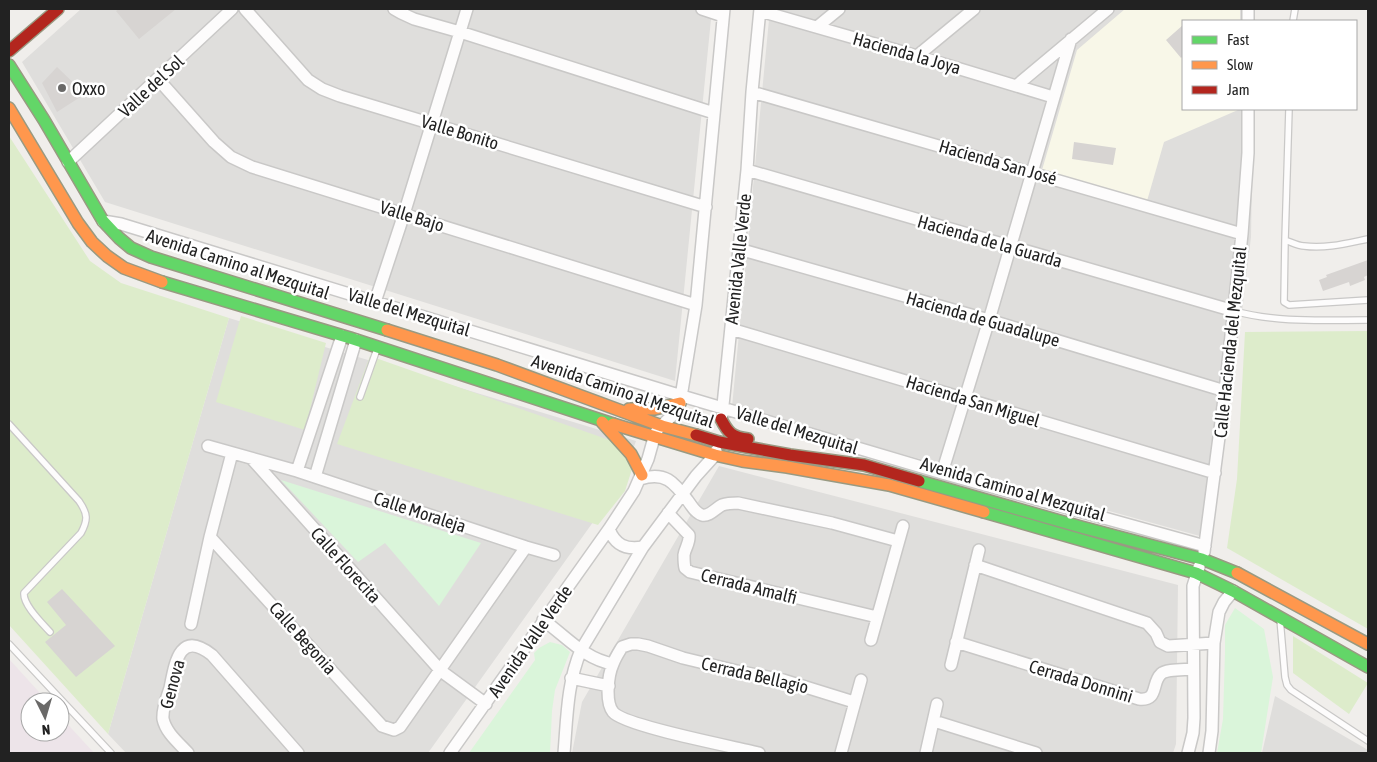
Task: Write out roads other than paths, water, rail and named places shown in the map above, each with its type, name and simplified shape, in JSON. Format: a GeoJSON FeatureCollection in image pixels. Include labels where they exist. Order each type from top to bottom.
{"type":"FeatureCollection","features":[{"type":"Feature","properties":{"kind":"main road"},"geometry":{"type":"LineString","coordinates":[[9,51],[51,10]]}},
{"type":"Feature","properties":{"kind":"main road","name":"Avenida Camino al Mezquital"},"geometry":{"type":"LineString","coordinates":[[9,65],[44,120],[103,221],[131,248],[151,257],[446,348],[662,426],[719,442],[790,455],[864,465],[1202,559],[1238,572],[1368,644]]}},
{"type":"Feature","properties":{"kind":"main road","name":"Avenida Camino al Mezquital"},"geometry":{"type":"LineString","coordinates":[[9,108],[78,223],[92,242],[124,268],[144,276],[356,340],[600,420],[715,455],[889,485],[1196,573],[1233,591],[1368,667]]}},
{"type":"Feature","properties":{"kind":"main road"},"geometry":{"type":"LineString","coordinates":[[338,315],[354,325],[357,334],[356,340]]}},
{"type":"Feature","properties":{"kind":"main road"},"geometry":{"type":"LineString","coordinates":[[342,336],[346,330],[354,325],[371,325]]}},
{"type":"Feature","properties":{"kind":"main road"},"geometry":{"type":"LineString","coordinates":[[609,407],[638,410],[662,408],[681,400]]}},
{"type":"Feature","properties":{"kind":"main road"},"geometry":{"type":"LineString","coordinates":[[722,413],[728,433],[736,438],[818,449],[864,465]]}},
{"type":"Feature","properties":{"kind":"main road"},"geometry":{"type":"LineString","coordinates":[[600,420],[631,454],[641,477]]}},
{"type":"Feature","properties":{"kind":"street","name":"Valle del Sol"},"geometry":{"type":"LineString","coordinates":[[68,162],[232,9]]}},
{"type":"Feature","properties":{"kind":"street","name":"Valle Bonito"},"geometry":{"type":"LineString","coordinates":[[245,9],[308,80],[322,89],[706,206]]}},
{"type":"Feature","properties":{"kind":"street"},"geometry":{"type":"LineString","coordinates":[[394,9],[414,19],[714,113]]}},
{"type":"Feature","properties":{"kind":"street"},"geometry":{"type":"LineString","coordinates":[[375,302],[467,9]]}},
{"type":"Feature","properties":{"kind":"street"},"geometry":{"type":"LineString","coordinates":[[702,9],[723,12]]}},
{"type":"Feature","properties":{"kind":"street"},"geometry":{"type":"LineString","coordinates":[[817,27],[839,9]]}},
{"type":"Feature","properties":{"kind":"street"},"geometry":{"type":"LineString","coordinates":[[917,56],[974,9]]}},
{"type":"Feature","properties":{"kind":"street"},"geometry":{"type":"LineString","coordinates":[[1016,86],[1108,9]]}},
{"type":"Feature","properties":{"kind":"street","name":"Avenida Valle Verde"},"geometry":{"type":"LineString","coordinates":[[564,753],[571,678],[581,650],[642,547],[696,476],[715,455],[719,442],[747,170],[760,10]]}},
{"type":"Feature","properties":{"kind":"street","name":"Hacienda la Joya"},"geometry":{"type":"LineString","coordinates":[[760,10],[1053,97]]}},
{"type":"Feature","properties":{"kind":"street","name":"Avenida Valle Verde"},"geometry":{"type":"LineString","coordinates":[[450,753],[634,491],[658,429],[677,410],[681,400],[696,305],[723,12]]}},
{"type":"Feature","properties":{"kind":"street"},"geometry":{"type":"LineString","coordinates":[[942,473],[1071,39]]}},
{"type":"Feature","properties":{"kind":"street","name":"Valle Bajo"},"geometry":{"type":"LineString","coordinates":[[158,79],[214,142],[231,157],[252,168],[696,305]]}},
{"type":"Feature","properties":{"kind":"street","name":"Hacienda San José"},"geometry":{"type":"LineString","coordinates":[[752,92],[1242,234]]}},
{"type":"Feature","properties":{"kind":"street","name":"Calle Hacienda del Mezquital"},"geometry":{"type":"LineString","coordinates":[[1188,753],[1194,718],[1193,586],[1205,546],[1225,391],[1242,234],[1248,153],[1248,110]]}},
{"type":"Feature","properties":{"kind":"street","name":"Hacienda de la Guarda"},"geometry":{"type":"LineString","coordinates":[[747,170],[1234,311]]}},
{"type":"Feature","properties":{"kind":"street","name":"Valle del Mezquital"},"geometry":{"type":"LineString","coordinates":[[103,221],[121,224],[375,302],[722,413],[1205,546]]}},
{"type":"Feature","properties":{"kind":"street","name":"Hacienda de Guadalupe"},"geometry":{"type":"LineString","coordinates":[[739,249],[989,320],[1225,391]]}},
{"type":"Feature","properties":{"kind":"street","name":"Hacienda San Miguel"},"geometry":{"type":"LineString","coordinates":[[731,329],[1215,473]]}},
{"type":"Feature","properties":{"kind":"street"},"geometry":{"type":"LineString","coordinates":[[297,471],[342,336]]}},
{"type":"Feature","properties":{"kind":"street"},"geometry":{"type":"LineString","coordinates":[[314,477],[356,340]]}},
{"type":"Feature","properties":{"kind":"street"},"geometry":{"type":"LineString","coordinates":[[314,417],[332,423]]}},
{"type":"Feature","properties":{"kind":"street","name":"Calle Moraleja"},"geometry":{"type":"LineString","coordinates":[[208,446],[297,471],[554,555]]}},
{"type":"Feature","properties":{"kind":"street"},"geometry":{"type":"LineString","coordinates":[[191,624],[210,537],[232,453]]}},
{"type":"Feature","properties":{"kind":"street","name":"Calle Florecita"},"geometry":{"type":"LineString","coordinates":[[252,459],[441,670],[486,704]]}},
{"type":"Feature","properties":{"kind":"street"},"geometry":{"type":"LineString","coordinates":[[641,477],[660,476],[674,483],[694,510],[702,515],[709,514],[720,506],[738,503],[832,523],[898,541]]}},
{"type":"Feature","properties":{"kind":"street","name":"Cerrada Amalfi"},"geometry":{"type":"LineString","coordinates":[[668,513],[689,536],[684,562],[685,568],[690,572],[877,617]]}},
{"type":"Feature","properties":{"kind":"street"},"geometry":{"type":"LineString","coordinates":[[871,640],[903,526]]}},
{"type":"Feature","properties":{"kind":"street"},"geometry":{"type":"LineString","coordinates":[[609,529],[612,537],[618,544],[630,548],[642,547]]}},
{"type":"Feature","properties":{"kind":"street","name":"Calle Begonia"},"geometry":{"type":"LineString","coordinates":[[210,537],[382,726],[394,730],[400,728],[441,670]]}},
{"type":"Feature","properties":{"kind":"street"},"geometry":{"type":"LineString","coordinates":[[441,670],[526,547]]}},
{"type":"Feature","properties":{"kind":"street"},"geometry":{"type":"LineString","coordinates":[[951,664],[979,550]]}},
{"type":"Feature","properties":{"kind":"street"},"geometry":{"type":"LineString","coordinates":[[975,565],[1148,623],[1160,642],[1168,646],[1214,643]]}},
{"type":"Feature","properties":{"kind":"street"},"geometry":{"type":"LineString","coordinates":[[1209,753],[1212,731],[1214,643],[1219,612],[1233,591]]}},
{"type":"Feature","properties":{"kind":"street"},"geometry":{"type":"LineString","coordinates":[[543,620],[581,650],[599,661],[613,664]]}},
{"type":"Feature","properties":{"kind":"street","name":"Cerrada Donnini"},"geometry":{"type":"LineString","coordinates":[[956,642],[1142,700],[1152,695],[1158,678],[1164,671],[1193,669]]}},
{"type":"Feature","properties":{"kind":"street","name":"Cerrada Bellagio"},"geometry":{"type":"LineString","coordinates":[[759,753],[686,737],[623,720],[614,714],[608,700],[608,686],[613,664],[622,647],[638,644],[683,658],[783,680],[854,702]]}},
{"type":"Feature","properties":{"kind":"street","name":"Genova"},"geometry":{"type":"LineString","coordinates":[[188,753],[166,727],[163,714],[176,662],[183,649],[190,646],[198,647],[212,655],[298,753]]}},
{"type":"Feature","properties":{"kind":"street"},"geometry":{"type":"LineString","coordinates":[[571,678],[608,686]]}},
{"type":"Feature","properties":{"kind":"street"},"geometry":{"type":"LineString","coordinates":[[841,753],[861,680]]}},
{"type":"Feature","properties":{"kind":"street"},"geometry":{"type":"LineString","coordinates":[[926,753],[938,704]]}},
{"type":"Feature","properties":{"kind":"street"},"geometry":{"type":"LineString","coordinates":[[934,721],[1036,753]]}},
{"type":"Feature","properties":{"kind":"lane"},"geometry":{"type":"LineString","coordinates":[[1290,110],[1284,302],[1289,305],[1368,300]]}},
{"type":"Feature","properties":{"kind":"lane"},"geometry":{"type":"LineString","coordinates":[[1285,240],[1303,246],[1317,247],[1350,243],[1368,238]]}},
{"type":"Feature","properties":{"kind":"lane"},"geometry":{"type":"LineString","coordinates":[[1234,311],[1288,320],[1368,320]]}},
{"type":"Feature","properties":{"kind":"lane"},"geometry":{"type":"LineString","coordinates":[[360,397],[378,347]]}},
{"type":"Feature","properties":{"kind":"lane"},"geometry":{"type":"LineString","coordinates":[[9,424],[80,501],[87,517],[81,534],[24,593],[23,597],[50,632]]}},
{"type":"Feature","properties":{"kind":"lane"},"geometry":{"type":"LineString","coordinates":[[1280,617],[1284,677],[1291,690],[1368,741]]}},
{"type":"Feature","properties":{"kind":"lane"},"geometry":{"type":"LineString","coordinates":[[9,644],[111,753]]}},
{"type":"Feature","properties":{"kind":"place","name":"Oxxo"},"geometry":{"type":"Point","coordinates":[62,88]}}]}
